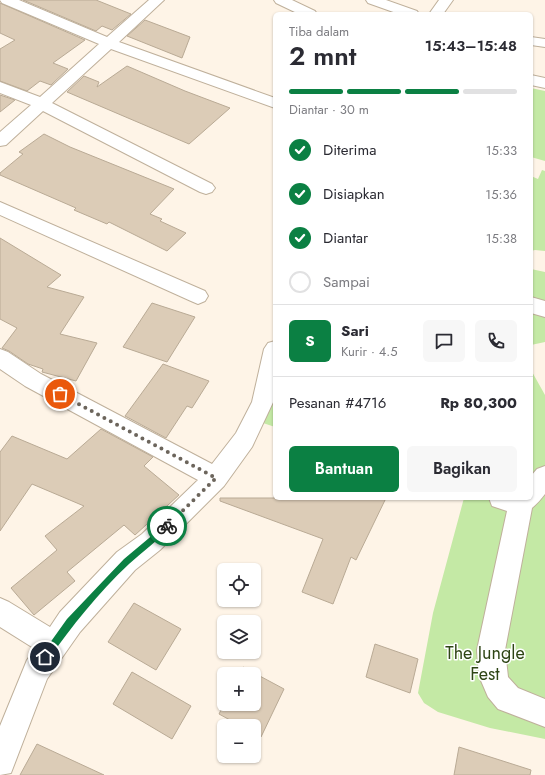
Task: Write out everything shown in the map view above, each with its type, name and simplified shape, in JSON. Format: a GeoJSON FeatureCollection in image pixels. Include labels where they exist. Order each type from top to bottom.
{"type":"FeatureCollection","features":[{"type":"Feature","properties":{"kind":"street"},"geometry":{"type":"LineString","coordinates":[[7,0],[108,43],[273,102]]}},
{"type":"Feature","properties":{"kind":"street"},"geometry":{"type":"LineString","coordinates":[[0,140],[157,0]]}},
{"type":"Feature","properties":{"kind":"street"},"geometry":{"type":"LineString","coordinates":[[281,0],[306,12]]}},
{"type":"Feature","properties":{"kind":"street"},"geometry":{"type":"LineString","coordinates":[[373,0],[406,12]]}},
{"type":"Feature","properties":{"kind":"street"},"geometry":{"type":"LineString","coordinates":[[437,12],[446,0]]}},
{"type":"Feature","properties":{"kind":"street"},"geometry":{"type":"LineString","coordinates":[[533,40],[545,43]]}},
{"type":"Feature","properties":{"kind":"street"},"geometry":{"type":"LineString","coordinates":[[533,80],[545,83]]}},
{"type":"Feature","properties":{"kind":"street"},"geometry":{"type":"LineString","coordinates":[[0,87],[41,103],[206,188]]}},
{"type":"Feature","properties":{"kind":"street"},"geometry":{"type":"LineString","coordinates":[[0,208],[198,296]]}},
{"type":"Feature","properties":{"kind":"street"},"geometry":{"type":"LineString","coordinates":[[533,306],[545,309]]}},
{"type":"Feature","properties":{"kind":"street"},"geometry":{"type":"LineString","coordinates":[[0,358],[33,380],[216,478]]}},
{"type":"Feature","properties":{"kind":"street"},"geometry":{"type":"LineString","coordinates":[[0,762],[37,670],[53,645],[70,622],[126,561],[151,542],[216,478],[244,440],[269,402],[273,367]]}},
{"type":"Feature","properties":{"kind":"street"},"geometry":{"type":"LineString","coordinates":[[533,487],[545,477]]}},
{"type":"Feature","properties":{"kind":"street"},"geometry":{"type":"LineString","coordinates":[[520,500],[491,650],[492,670],[498,687],[508,699],[545,713]]}},
{"type":"Feature","properties":{"kind":"street"},"geometry":{"type":"LineString","coordinates":[[0,611],[53,645]]}},
{"type":"Feature","properties":{"kind":"green space"},"geometry":{"type":"Polygon","coordinates":[[[533,88],[545,91],[545,161],[533,158],[533,88]]]}},
{"type":"Feature","properties":{"kind":"green space"},"geometry":{"type":"Polygon","coordinates":[[[542,170],[545,171],[545,251],[533,250],[533,177],[538,179],[542,170]]]}},
{"type":"Feature","properties":{"kind":"green space"},"geometry":{"type":"Polygon","coordinates":[[[533,269],[545,272],[545,342],[533,345],[533,269]]]}},
{"type":"Feature","properties":{"kind":"green space","name":"The Jungle Fest"},"geometry":{"type":"Polygon","coordinates":[[[533,374],[545,395],[545,739],[490,728],[438,712],[424,703],[418,693],[433,613],[463,500],[533,500],[533,374]]]}},
{"type":"Feature","properties":{"kind":"green space"},"geometry":{"type":"Polygon","coordinates":[[[273,380],[273,426],[257,421],[273,380]]]}},
{"type":"Feature","properties":{"kind":"building"},"geometry":{"type":"Polygon","coordinates":[[[23,0],[96,0],[131,14],[112,30],[102,26],[96,31],[23,0]]]}},
{"type":"Feature","properties":{"kind":"building"},"geometry":{"type":"Polygon","coordinates":[[[0,3],[85,40],[53,63],[68,69],[51,85],[40,81],[27,91],[0,81],[0,49],[15,40],[0,33],[0,3]]]}},
{"type":"Feature","properties":{"kind":"building"},"geometry":{"type":"Polygon","coordinates":[[[145,20],[190,37],[182,58],[127,36],[145,20]]]}},
{"type":"Feature","properties":{"kind":"building"},"geometry":{"type":"Polygon","coordinates":[[[127,66],[185,91],[230,108],[189,144],[67,92],[84,76],[99,82],[97,87],[127,66]]]}},
{"type":"Feature","properties":{"kind":"building"},"geometry":{"type":"Polygon","coordinates":[[[0,95],[15,100],[0,112],[0,95]]]}},
{"type":"Feature","properties":{"kind":"building"},"geometry":{"type":"Polygon","coordinates":[[[44,134],[70,147],[174,189],[150,214],[162,219],[160,221],[186,233],[167,251],[109,222],[107,224],[74,210],[76,208],[0,175],[0,173],[23,154],[19,152],[44,134]]]}},
{"type":"Feature","properties":{"kind":"building"},"geometry":{"type":"Polygon","coordinates":[[[0,238],[61,275],[47,287],[84,297],[60,334],[97,343],[76,381],[42,372],[43,369],[28,364],[2,348],[17,328],[0,319],[0,238]]]}},
{"type":"Feature","properties":{"kind":"building"},"geometry":{"type":"Polygon","coordinates":[[[152,303],[195,317],[167,362],[123,347],[152,303]]]}},
{"type":"Feature","properties":{"kind":"building"},"geometry":{"type":"Polygon","coordinates":[[[163,364],[209,381],[192,408],[187,406],[166,438],[125,416],[163,364]]]}},
{"type":"Feature","properties":{"kind":"building"},"geometry":{"type":"Polygon","coordinates":[[[101,429],[153,457],[144,466],[179,495],[135,535],[124,525],[67,572],[75,581],[34,615],[11,588],[57,550],[45,536],[84,506],[32,484],[0,531],[0,452],[12,436],[67,459],[101,429]]]}},
{"type":"Feature","properties":{"kind":"building"},"geometry":{"type":"Polygon","coordinates":[[[220,498],[273,498],[273,500],[385,500],[356,560],[351,557],[333,604],[302,592],[323,539],[220,501],[220,498]]]}},
{"type":"Feature","properties":{"kind":"building"},"geometry":{"type":"Polygon","coordinates":[[[134,603],[181,629],[156,670],[108,642],[134,603]]]}},
{"type":"Feature","properties":{"kind":"building"},"geometry":{"type":"Polygon","coordinates":[[[375,644],[418,659],[410,693],[366,677],[375,644]]]}},
{"type":"Feature","properties":{"kind":"building"},"geometry":{"type":"Polygon","coordinates":[[[132,672],[191,706],[172,739],[113,704],[132,672]]]}},
{"type":"Feature","properties":{"kind":"building"},"geometry":{"type":"Polygon","coordinates":[[[261,677],[284,689],[261,737],[261,719],[228,719],[219,714],[220,711],[261,711],[261,677]]]}},
{"type":"Feature","properties":{"kind":"building"},"geometry":{"type":"Polygon","coordinates":[[[37,744],[104,775],[20,775],[37,744]]]}},
{"type":"Feature","properties":{"kind":"building"},"geometry":{"type":"Polygon","coordinates":[[[459,747],[531,770],[530,775],[454,775],[459,747]]]}},
{"type":"Feature","properties":{"kind":"way so far"},"geometry":{"type":"LineString","coordinates":[[60,394],[216,478],[167,526]]}},
{"type":"Feature","properties":{"kind":"route"},"geometry":{"type":"LineString","coordinates":[[45,657],[70,622],[126,561],[151,542],[167,526]]}}]}
